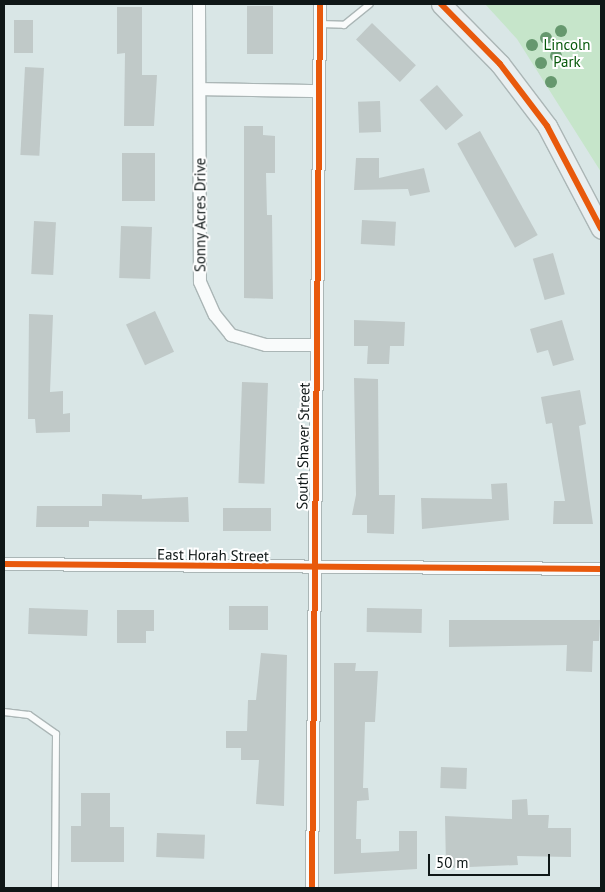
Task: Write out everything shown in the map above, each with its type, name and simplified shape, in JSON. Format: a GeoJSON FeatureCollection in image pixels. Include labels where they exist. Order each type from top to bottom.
{"type":"FeatureCollection","features":[{"type":"Feature","properties":{"kind":"main road"},"geometry":{"type":"LineString","coordinates":[[441,4],[500,64],[547,126],[601,228]]}},
{"type":"Feature","properties":{"kind":"street","name":"Sonny Acres Drive"},"geometry":{"type":"LineString","coordinates":[[199,4],[201,89],[200,282],[215,314],[231,335],[266,345],[316,345]]}},
{"type":"Feature","properties":{"kind":"street","name":"South Shaver Street"},"geometry":{"type":"LineString","coordinates":[[312,888],[320,4]]}},
{"type":"Feature","properties":{"kind":"street"},"geometry":{"type":"LineString","coordinates":[[201,89],[319,91]]}},
{"type":"Feature","properties":{"kind":"street","name":"East Horah Street"},"geometry":{"type":"LineString","coordinates":[[4,564],[314,569],[601,569]]}},
{"type":"Feature","properties":{"kind":"lane"},"geometry":{"type":"LineString","coordinates":[[320,24],[344,25],[370,4]]}},
{"type":"Feature","properties":{"kind":"lane"},"geometry":{"type":"LineString","coordinates":[[4,712],[28,715],[56,734],[55,888]]}},
{"type":"Feature","properties":{"kind":"green space","name":"Lincoln Park"},"geometry":{"type":"Polygon","coordinates":[[[485,4],[601,4],[601,172],[517,39],[485,4]]]}},
{"type":"Feature","properties":{"kind":"building"},"geometry":{"type":"Polygon","coordinates":[[[247,6],[273,6],[273,54],[247,54],[247,6]]]}},
{"type":"Feature","properties":{"kind":"building"},"geometry":{"type":"Polygon","coordinates":[[[117,7],[142,7],[142,75],[157,75],[154,126],[124,126],[125,53],[117,54],[117,7]]]}},
{"type":"Feature","properties":{"kind":"building"},"geometry":{"type":"Polygon","coordinates":[[[14,20],[33,20],[33,53],[14,53],[14,20]]]}},
{"type":"Feature","properties":{"kind":"building"},"geometry":{"type":"Polygon","coordinates":[[[372,23],[416,65],[400,82],[356,40],[372,23]]]}},
{"type":"Feature","properties":{"kind":"building"},"geometry":{"type":"Polygon","coordinates":[[[25,67],[44,68],[39,156],[20,155],[25,67]]]}},
{"type":"Feature","properties":{"kind":"building"},"geometry":{"type":"Polygon","coordinates":[[[437,85],[463,115],[446,130],[420,100],[437,85]]]}},
{"type":"Feature","properties":{"kind":"building"},"geometry":{"type":"Polygon","coordinates":[[[380,101],[381,132],[359,133],[358,102],[380,101]]]}},
{"type":"Feature","properties":{"kind":"building"},"geometry":{"type":"Polygon","coordinates":[[[244,126],[263,126],[263,135],[275,136],[275,173],[266,173],[267,215],[272,215],[273,299],[244,298],[244,126]]]}},
{"type":"Feature","properties":{"kind":"building"},"geometry":{"type":"Polygon","coordinates":[[[480,131],[538,235],[515,248],[457,144],[480,131]]]}},
{"type":"Feature","properties":{"kind":"building"},"geometry":{"type":"Polygon","coordinates":[[[122,153],[155,153],[155,201],[122,201],[122,153]]]}},
{"type":"Feature","properties":{"kind":"building"},"geometry":{"type":"Polygon","coordinates":[[[356,158],[379,158],[379,178],[424,168],[430,192],[410,196],[408,189],[354,190],[356,158]]]}},
{"type":"Feature","properties":{"kind":"building"},"geometry":{"type":"Polygon","coordinates":[[[362,220],[396,222],[395,246],[361,244],[362,220]]]}},
{"type":"Feature","properties":{"kind":"building"},"geometry":{"type":"Polygon","coordinates":[[[34,221],[56,222],[53,275],[31,274],[34,221]]]}},
{"type":"Feature","properties":{"kind":"building"},"geometry":{"type":"Polygon","coordinates":[[[121,226],[152,227],[150,279],[119,278],[121,226]]]}},
{"type":"Feature","properties":{"kind":"building"},"geometry":{"type":"Polygon","coordinates":[[[553,253],[565,294],[545,300],[533,259],[553,253]]]}},
{"type":"Feature","properties":{"kind":"building"},"geometry":{"type":"Polygon","coordinates":[[[155,311],[174,352],[145,365],[126,325],[155,311]]]}},
{"type":"Feature","properties":{"kind":"building"},"geometry":{"type":"Polygon","coordinates":[[[29,314],[53,315],[50,392],[63,391],[63,414],[70,413],[70,432],[36,433],[35,419],[28,419],[29,314]]]}},
{"type":"Feature","properties":{"kind":"building"},"geometry":{"type":"Polygon","coordinates":[[[354,320],[405,322],[404,346],[390,346],[389,364],[367,364],[368,346],[354,346],[354,320]]]}},
{"type":"Feature","properties":{"kind":"building"},"geometry":{"type":"Polygon","coordinates":[[[562,320],[574,360],[553,366],[548,350],[537,353],[530,329],[562,320]]]}},
{"type":"Feature","properties":{"kind":"building"},"geometry":{"type":"Polygon","coordinates":[[[354,378],[378,379],[379,495],[395,495],[394,534],[367,533],[367,515],[352,515],[356,495],[354,378]]]}},
{"type":"Feature","properties":{"kind":"building"},"geometry":{"type":"Polygon","coordinates":[[[242,382],[268,383],[264,484],[238,483],[242,382]]]}},
{"type":"Feature","properties":{"kind":"building"},"geometry":{"type":"Polygon","coordinates":[[[580,390],[586,424],[579,426],[593,524],[553,524],[554,501],[565,501],[552,423],[546,424],[541,397],[580,390]]]}},
{"type":"Feature","properties":{"kind":"building"},"geometry":{"type":"Polygon","coordinates":[[[507,483],[509,520],[422,529],[421,498],[492,499],[491,484],[507,483]]]}},
{"type":"Feature","properties":{"kind":"building"},"geometry":{"type":"Polygon","coordinates":[[[102,494],[142,495],[142,499],[188,497],[189,522],[89,521],[89,527],[36,527],[37,506],[102,506],[102,494]]]}},
{"type":"Feature","properties":{"kind":"building"},"geometry":{"type":"Polygon","coordinates":[[[223,508],[271,508],[271,531],[223,531],[223,508]]]}},
{"type":"Feature","properties":{"kind":"building"},"geometry":{"type":"Polygon","coordinates":[[[229,606],[268,606],[268,630],[229,630],[229,606]]]}},
{"type":"Feature","properties":{"kind":"building"},"geometry":{"type":"Polygon","coordinates":[[[29,608],[88,610],[87,636],[28,634],[29,608]]]}},
{"type":"Feature","properties":{"kind":"building"},"geometry":{"type":"Polygon","coordinates":[[[367,608],[422,609],[422,633],[367,632],[367,608]]]}},
{"type":"Feature","properties":{"kind":"building"},"geometry":{"type":"Polygon","coordinates":[[[117,610],[154,610],[154,631],[146,631],[146,643],[117,643],[117,610]]]}},
{"type":"Feature","properties":{"kind":"building"},"geometry":{"type":"Polygon","coordinates":[[[449,620],[600,620],[599,641],[593,641],[592,672],[566,671],[567,645],[449,647],[449,620]]]}},
{"type":"Feature","properties":{"kind":"building"},"geometry":{"type":"Polygon","coordinates":[[[261,653],[287,655],[284,806],[256,804],[259,760],[241,760],[241,748],[226,748],[226,731],[247,731],[248,700],[256,700],[261,653]]]}},
{"type":"Feature","properties":{"kind":"building"},"geometry":{"type":"Polygon","coordinates":[[[334,663],[356,663],[355,671],[378,671],[375,722],[365,722],[363,788],[368,788],[369,800],[357,801],[356,839],[361,839],[361,853],[399,851],[399,831],[417,831],[417,869],[334,874],[334,663]]]}},
{"type":"Feature","properties":{"kind":"building"},"geometry":{"type":"Polygon","coordinates":[[[441,767],[467,768],[466,789],[440,788],[441,767]]]}},
{"type":"Feature","properties":{"kind":"building"},"geometry":{"type":"Polygon","coordinates":[[[81,793],[110,793],[110,827],[124,827],[124,862],[71,862],[71,826],[81,826],[81,793]]]}},
{"type":"Feature","properties":{"kind":"building"},"geometry":{"type":"Polygon","coordinates":[[[527,799],[528,815],[549,815],[548,828],[571,828],[571,857],[517,856],[518,865],[446,868],[445,816],[512,819],[512,800],[527,799]]]}},
{"type":"Feature","properties":{"kind":"building"},"geometry":{"type":"Polygon","coordinates":[[[157,833],[205,835],[204,859],[156,857],[157,833]]]}},
{"type":"Feature","properties":{"kind":"cycle path"},"geometry":{"type":"LineString","coordinates":[[312,888],[320,4]]}},
{"type":"Feature","properties":{"kind":"cycle path"},"geometry":{"type":"LineString","coordinates":[[441,4],[500,64],[547,126],[601,229]]}},
{"type":"Feature","properties":{"kind":"cycle path"},"geometry":{"type":"LineString","coordinates":[[4,564],[601,569]]}}]}
